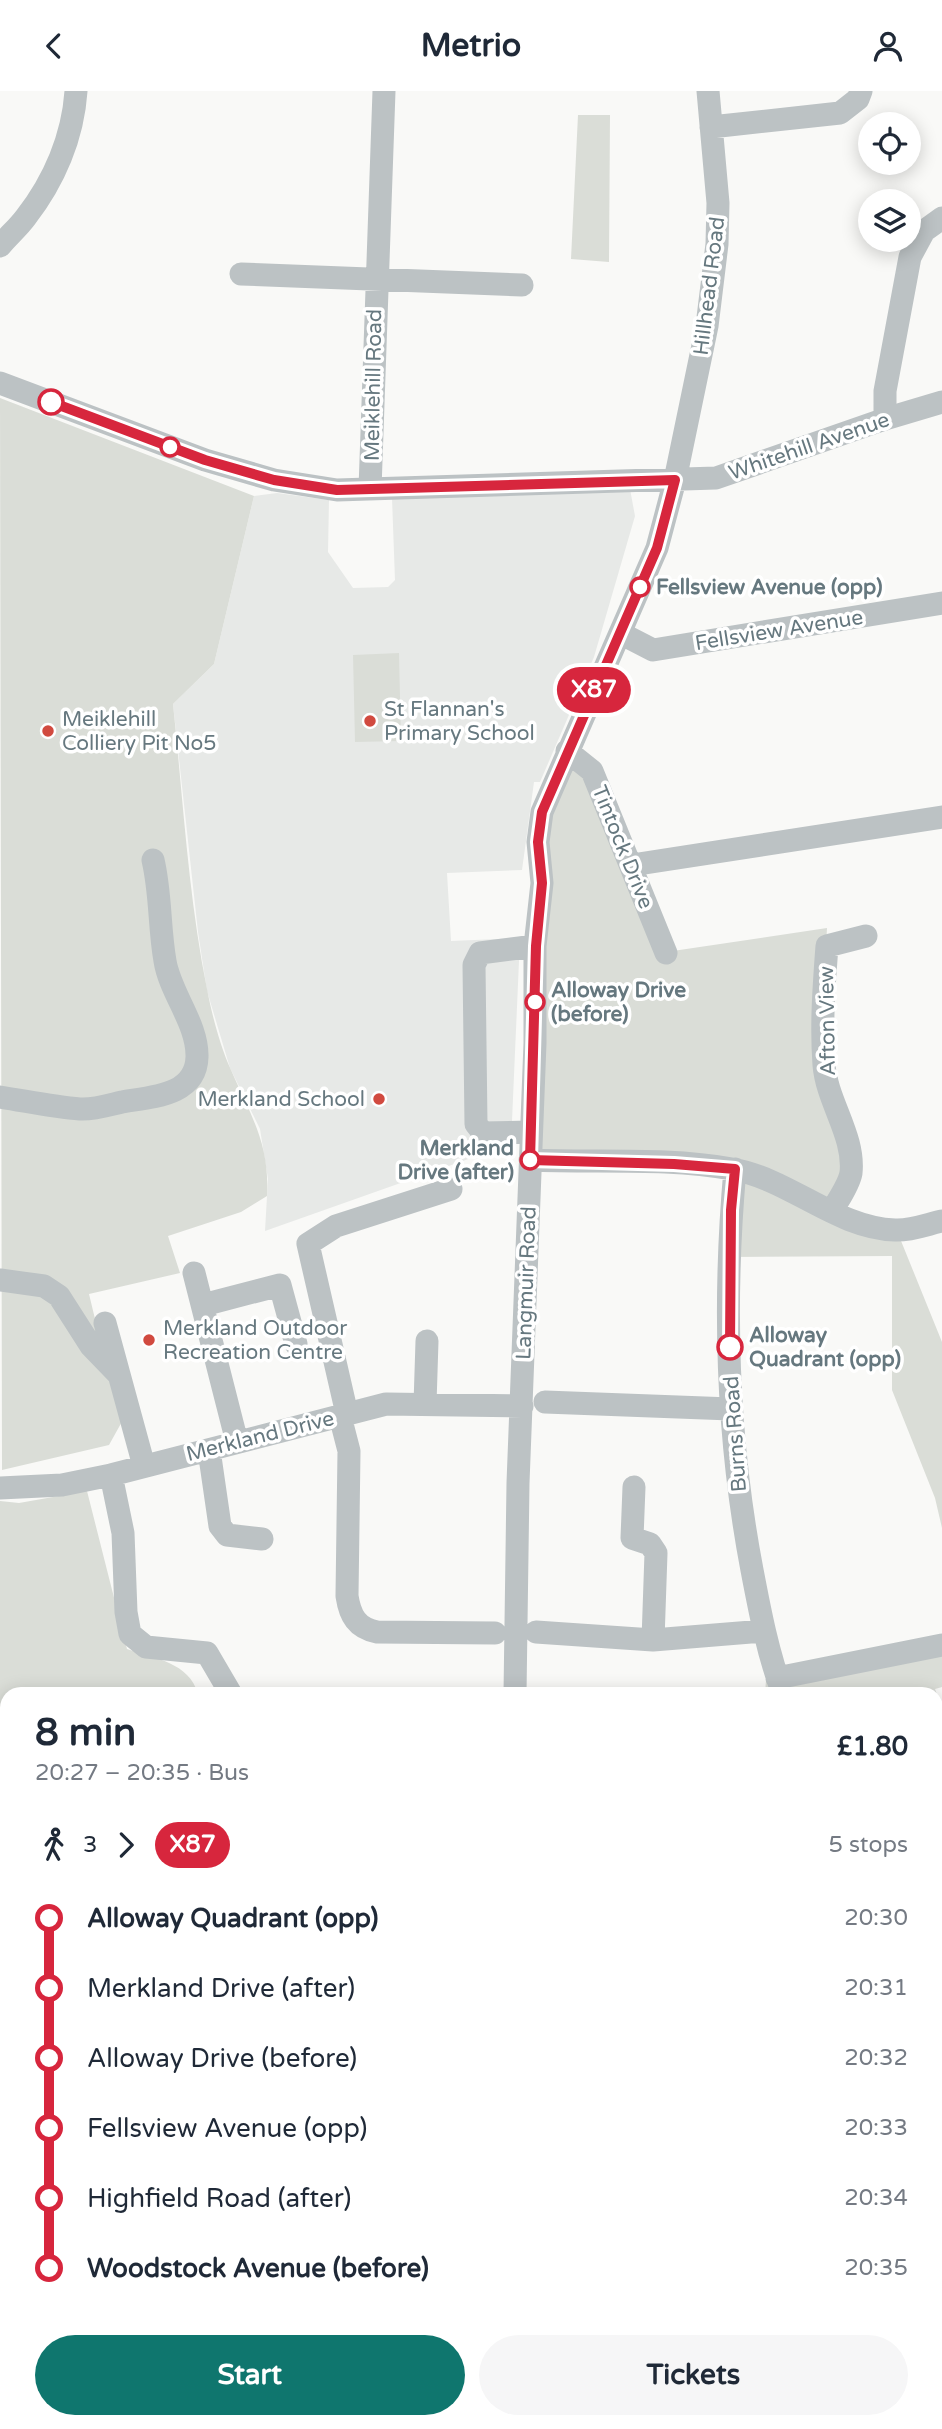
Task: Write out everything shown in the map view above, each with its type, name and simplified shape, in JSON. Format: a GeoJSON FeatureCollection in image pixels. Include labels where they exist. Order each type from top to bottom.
{"type":"FeatureCollection","features":[{"type":"Feature","properties":{"kind":"street"},"geometry":{"type":"LineString","coordinates":[[0,246],[26,216],[62,156],[74,115],[76,91]]}},
{"type":"Feature","properties":{"kind":"street","name":"Meiklehill Road"},"geometry":{"type":"LineString","coordinates":[[370,489],[375,281],[384,91]]}},
{"type":"Feature","properties":{"kind":"street","name":"Hillhead Road"},"geometry":{"type":"LineString","coordinates":[[675,480],[713,285],[718,203],[708,91]]}},
{"type":"Feature","properties":{"kind":"street"},"geometry":{"type":"LineString","coordinates":[[712,127],[840,113],[858,99],[861,91]]}},
{"type":"Feature","properties":{"kind":"street"},"geometry":{"type":"LineString","coordinates":[[885,419],[886,391],[910,257],[924,231],[942,218]]}},
{"type":"Feature","properties":{"kind":"street","name":"Meiklehill Road"},"geometry":{"type":"LineString","coordinates":[[241,274],[522,285]]}},
{"type":"Feature","properties":{"kind":"street","name":"Whitehill Avenue"},"geometry":{"type":"LineString","coordinates":[[0,383],[205,460],[274,480],[337,490],[716,478],[942,402]]}},
{"type":"Feature","properties":{"kind":"street","name":"Langmuir Road"},"geometry":{"type":"LineString","coordinates":[[515,1687],[516,1564],[536,946],[542,883],[538,842],[542,812],[657,548],[675,480]]}},
{"type":"Feature","properties":{"kind":"street","name":"Fellsview Avenue"},"geometry":{"type":"LineString","coordinates":[[620,633],[653,650],[942,603]]}},
{"type":"Feature","properties":{"kind":"street","name":"Tintock Drive"},"geometry":{"type":"LineString","coordinates":[[567,751],[592,771],[666,953]]}},
{"type":"Feature","properties":{"kind":"street"},"geometry":{"type":"LineString","coordinates":[[632,865],[942,817]]}},
{"type":"Feature","properties":{"kind":"street"},"geometry":{"type":"LineString","coordinates":[[0,1097],[82,1109],[167,1094],[182,1087],[193,1074],[197,1059],[196,1041],[171,985],[164,960],[162,903],[153,860]]}},
{"type":"Feature","properties":{"kind":"street","name":"Afton View"},"geometry":{"type":"LineString","coordinates":[[832,1211],[851,1176],[850,1149],[831,1103],[824,1067],[823,1002],[827,946],[866,936]]}},
{"type":"Feature","properties":{"kind":"street"},"geometry":{"type":"LineString","coordinates":[[531,1132],[483,1133],[476,1124],[474,965],[480,953],[536,946]]}},
{"type":"Feature","properties":{"kind":"street"},"geometry":{"type":"LineString","coordinates":[[530,1160],[662,1163],[735,1169],[780,1185],[862,1225],[897,1231],[942,1221]]}},
{"type":"Feature","properties":{"kind":"street","name":"Burns Road"},"geometry":{"type":"LineString","coordinates":[[735,1169],[730,1281],[731,1409],[740,1505],[764,1632],[780,1686]]}},
{"type":"Feature","properties":{"kind":"street"},"geometry":{"type":"LineString","coordinates":[[451,1189],[336,1226],[308,1244],[349,1451],[347,1596],[352,1616],[366,1630],[377,1632],[495,1633]]}},
{"type":"Feature","properties":{"kind":"street"},"geometry":{"type":"LineString","coordinates":[[194,1273],[237,1442]]}},
{"type":"Feature","properties":{"kind":"street"},"geometry":{"type":"LineString","coordinates":[[0,1280],[44,1286],[59,1296],[91,1346],[119,1375]]}},
{"type":"Feature","properties":{"kind":"street"},"geometry":{"type":"LineString","coordinates":[[203,1305],[280,1286],[296,1344]]}},
{"type":"Feature","properties":{"kind":"street"},"geometry":{"type":"LineString","coordinates":[[105,1323],[144,1466]]}},
{"type":"Feature","properties":{"kind":"street"},"geometry":{"type":"LineString","coordinates":[[425,1404],[426,1342]]}},
{"type":"Feature","properties":{"kind":"street"},"geometry":{"type":"LineString","coordinates":[[545,1402],[731,1409]]}},
{"type":"Feature","properties":{"kind":"street","name":"Merkland Drive"},"geometry":{"type":"LineString","coordinates":[[0,1488],[62,1485],[111,1475],[386,1404],[522,1406]]}},
{"type":"Feature","properties":{"kind":"street"},"geometry":{"type":"LineString","coordinates":[[209,1450],[220,1526],[227,1535],[262,1539]]}},
{"type":"Feature","properties":{"kind":"street"},"geometry":{"type":"LineString","coordinates":[[111,1475],[123,1533],[126,1612],[130,1634],[145,1647],[207,1653],[227,1687]]}},
{"type":"Feature","properties":{"kind":"street"},"geometry":{"type":"LineString","coordinates":[[634,1487],[632,1538],[650,1543],[656,1553],[653,1640]]}},
{"type":"Feature","properties":{"kind":"street"},"geometry":{"type":"LineString","coordinates":[[536,1632],[653,1640],[764,1632]]}},
{"type":"Feature","properties":{"kind":"street"},"geometry":{"type":"LineString","coordinates":[[780,1686],[942,1645]]}},
{"type":"Feature","properties":{"kind":"shaded area"},"geometry":{"type":"Polygon","coordinates":[[[578,115],[610,115],[609,262],[571,259],[578,115]]]}},
{"type":"Feature","properties":{"kind":"shaded area"},"geometry":{"type":"Polygon","coordinates":[[[0,398],[254,496],[214,664],[173,704],[200,954],[223,1051],[258,1131],[267,1178],[267,1196],[241,1212],[168,1236],[180,1273],[89,1294],[109,1377],[124,1418],[109,1445],[2,1470],[0,398]]]}},
{"type":"Feature","properties":{"kind":"shaded area","name":"St Flannan's Primary School"},"geometry":{"type":"Polygon","coordinates":[[[630,489],[635,516],[594,657],[540,782],[534,782],[522,870],[447,873],[451,941],[520,938],[511,1144],[265,1231],[268,1179],[260,1129],[230,1068],[207,991],[173,704],[214,664],[254,496],[277,493],[329,500],[328,552],[353,588],[388,587],[395,580],[392,498],[630,489]]]}},
{"type":"Feature","properties":{"kind":"shaded area"},"geometry":{"type":"Polygon","coordinates":[[[399,653],[401,741],[355,742],[353,655],[399,653]]]}},
{"type":"Feature","properties":{"kind":"shaded area"},"geometry":{"type":"Polygon","coordinates":[[[580,760],[666,952],[827,928],[823,1002],[851,1148],[832,1211],[897,1231],[942,1342],[942,1528],[935,1498],[892,1390],[892,1256],[730,1257],[735,1170],[544,1161],[531,1132],[535,946],[556,784],[580,760]]]}},
{"type":"Feature","properties":{"kind":"shaded area"},"geometry":{"type":"Polygon","coordinates":[[[87,1491],[127,1649],[170,1663],[187,1675],[195,1687],[0,1687],[0,1501],[19,1503],[87,1491]]]}},
{"type":"Feature","properties":{"kind":"shaded area"},"geometry":{"type":"Polygon","coordinates":[[[942,1645],[942,1687],[766,1687],[766,1680],[942,1645]]]}},
{"type":"Feature","properties":{"kind":"bus line","name":"X87"},"geometry":{"type":"LineString","coordinates":[[51,402],[205,460],[274,480],[337,490],[675,480],[657,548],[542,812],[538,842],[542,883],[536,946],[530,1160],[709,1165],[735,1169],[731,1210],[730,1347]]}},
{"type":"Feature","properties":{"kind":"place","name":"Fellsview Avenue (opp)"},"geometry":{"type":"Point","coordinates":[640,587]}},
{"type":"Feature","properties":{"kind":"place","name":"St Flannan's Primary School"},"geometry":{"type":"Point","coordinates":[370,721]}},
{"type":"Feature","properties":{"kind":"place","name":"Meiklehill Colliery Pit No5"},"geometry":{"type":"Point","coordinates":[48,731]}},
{"type":"Feature","properties":{"kind":"place","name":"Alloway Drive (before)"},"geometry":{"type":"Point","coordinates":[535,1002]}},
{"type":"Feature","properties":{"kind":"place","name":"Merkland School"},"geometry":{"type":"Point","coordinates":[379,1099]}},
{"type":"Feature","properties":{"kind":"place","name":"Merkland Drive (after)"},"geometry":{"type":"Point","coordinates":[530,1160]}},
{"type":"Feature","properties":{"kind":"place","name":"Merkland Outdoor Recreation Centre"},"geometry":{"type":"Point","coordinates":[149,1340]}},
{"type":"Feature","properties":{"kind":"place","name":"Alloway Quadrant (opp)"},"geometry":{"type":"Point","coordinates":[730,1347]}}]}
